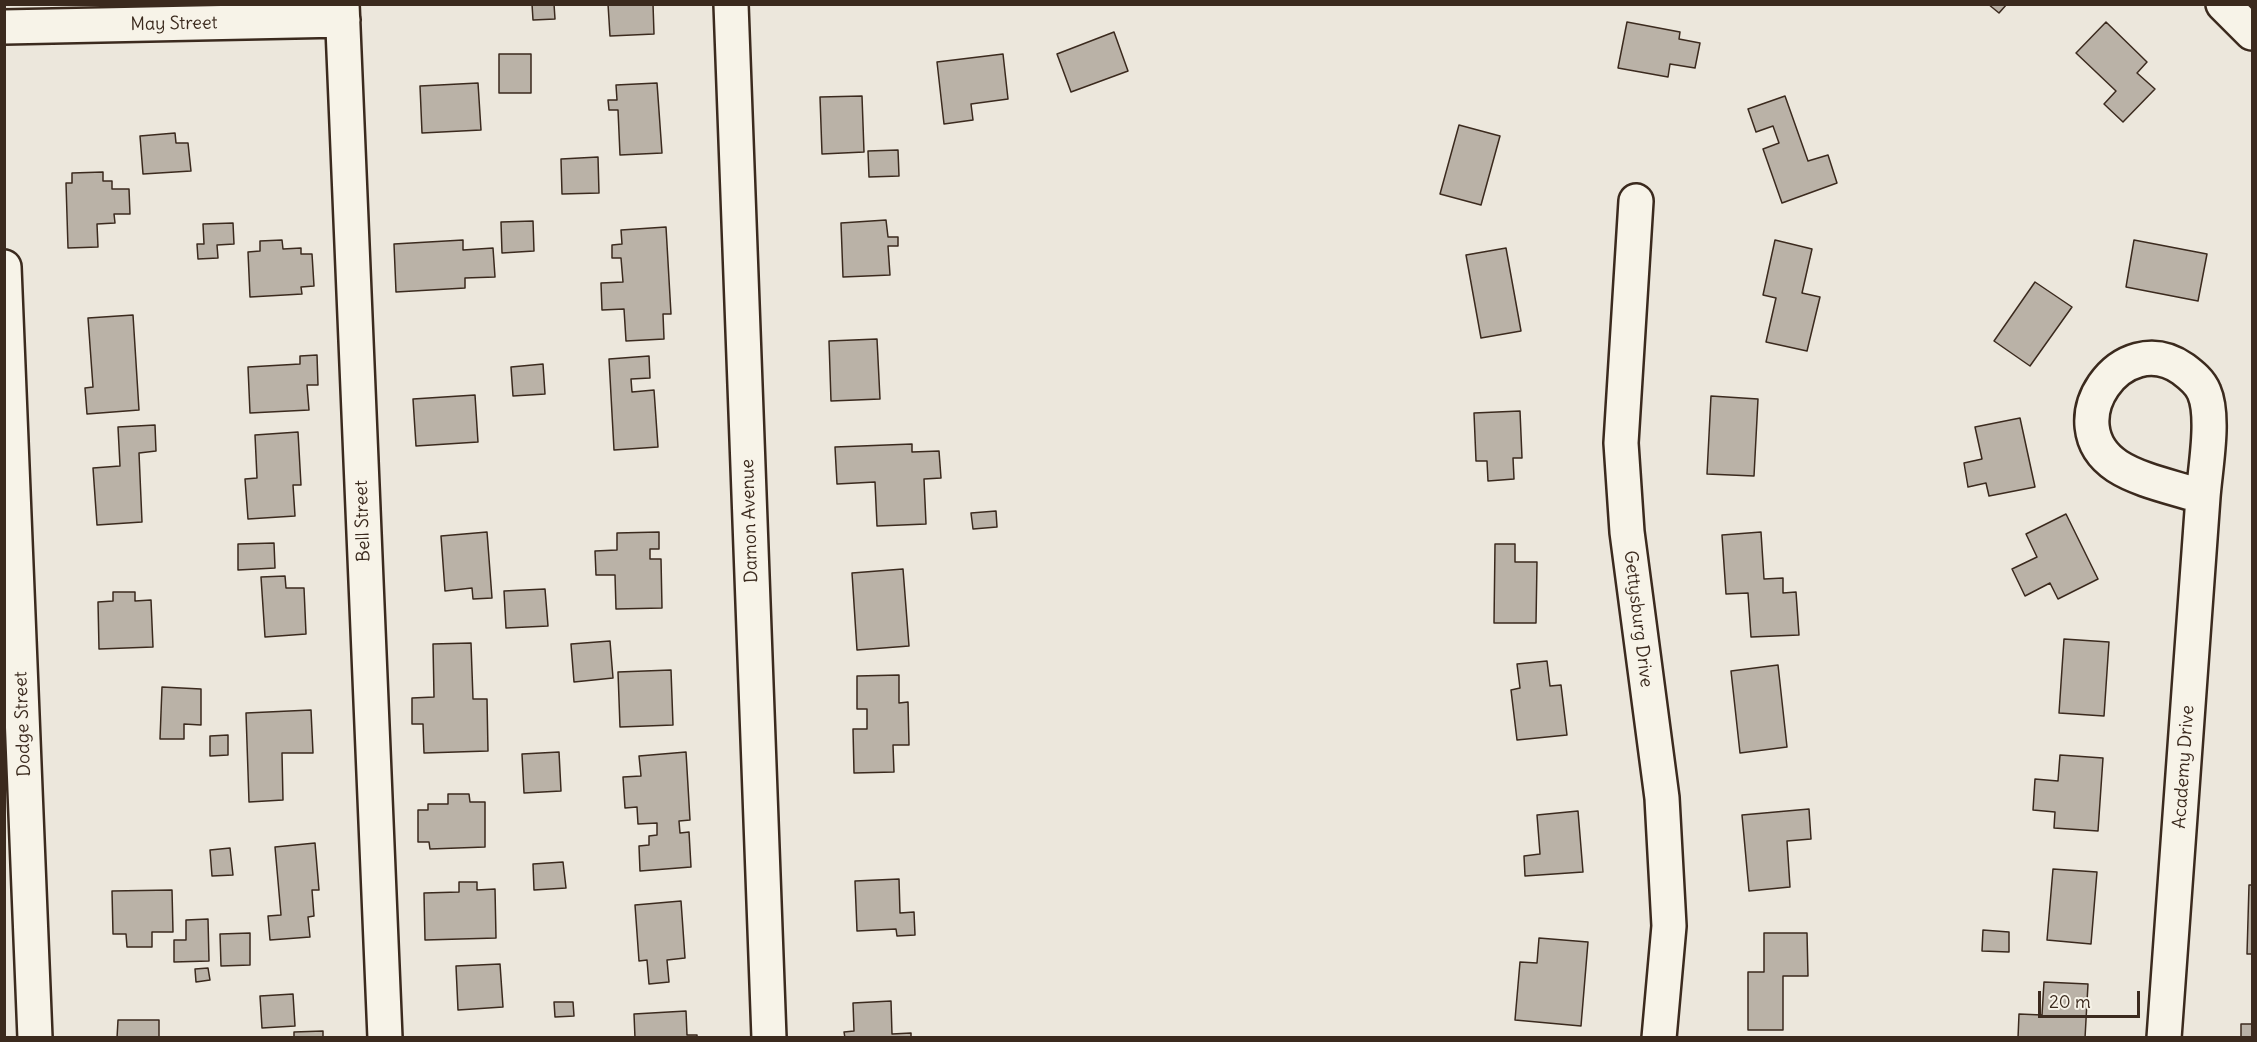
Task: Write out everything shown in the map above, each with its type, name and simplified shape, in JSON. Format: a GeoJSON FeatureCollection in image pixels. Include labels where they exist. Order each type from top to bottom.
{"type":"FeatureCollection","features":[{"type":"Feature","properties":{"kind":"street","name":"Damon Avenue"},"geometry":{"type":"LineString","coordinates":[[731,4],[769,1038]]}},
{"type":"Feature","properties":{"kind":"street"},"geometry":{"type":"LineString","coordinates":[[2223,4],[2253,33]]}},
{"type":"Feature","properties":{"kind":"street","name":"May Street"},"geometry":{"type":"LineString","coordinates":[[4,27],[342,12]]}},
{"type":"Feature","properties":{"kind":"street","name":"Bell Street"},"geometry":{"type":"LineString","coordinates":[[342,12],[385,1038]]}},
{"type":"Feature","properties":{"kind":"street","name":"Gettysburg Drive"},"geometry":{"type":"LineString","coordinates":[[1636,201],[1621,443],[1627,532],[1662,798],[1669,926],[1659,1038]]}},
{"type":"Feature","properties":{"kind":"street","name":"Dodge Street"},"geometry":{"type":"LineString","coordinates":[[4,267],[35,1038]]}},
{"type":"Feature","properties":{"kind":"street","name":"Academy Drive"},"geometry":{"type":"LineString","coordinates":[[2164,1038],[2203,496]]}},
{"type":"Feature","properties":{"kind":"building"},"geometry":{"type":"Polygon","coordinates":[[[532,4],[554,4],[555,19],[533,20],[532,4]]]}},
{"type":"Feature","properties":{"kind":"building"},"geometry":{"type":"Polygon","coordinates":[[[608,4],[653,4],[654,34],[610,36],[608,4]]]}},
{"type":"Feature","properties":{"kind":"building"},"geometry":{"type":"Polygon","coordinates":[[[1988,4],[2007,4],[1999,13],[1988,4]]]}},
{"type":"Feature","properties":{"kind":"building"},"geometry":{"type":"Polygon","coordinates":[[[1627,22],[1680,32],[1679,39],[1700,43],[1695,68],[1670,64],[1668,77],[1618,68],[1627,22]]]}},
{"type":"Feature","properties":{"kind":"building"},"geometry":{"type":"Polygon","coordinates":[[[2106,22],[2147,62],[2137,73],[2155,89],[2123,122],[2104,104],[2116,91],[2076,53],[2106,22]]]}},
{"type":"Feature","properties":{"kind":"building"},"geometry":{"type":"Polygon","coordinates":[[[1114,32],[1128,71],[1071,92],[1057,54],[1114,32]]]}},
{"type":"Feature","properties":{"kind":"building"},"geometry":{"type":"Polygon","coordinates":[[[499,54],[531,54],[531,93],[499,93],[499,54]]]}},
{"type":"Feature","properties":{"kind":"building"},"geometry":{"type":"Polygon","coordinates":[[[1003,54],[1008,99],[971,104],[973,120],[944,124],[937,62],[1003,54]]]}},
{"type":"Feature","properties":{"kind":"building"},"geometry":{"type":"Polygon","coordinates":[[[478,83],[481,130],[422,133],[420,86],[478,83]]]}},
{"type":"Feature","properties":{"kind":"building"},"geometry":{"type":"Polygon","coordinates":[[[657,83],[662,153],[620,155],[618,110],[609,110],[608,100],[617,100],[616,85],[657,83]]]}},
{"type":"Feature","properties":{"kind":"building"},"geometry":{"type":"Polygon","coordinates":[[[862,96],[864,152],[822,154],[820,97],[862,96]]]}},
{"type":"Feature","properties":{"kind":"building"},"geometry":{"type":"Polygon","coordinates":[[[1785,96],[1808,161],[1828,155],[1837,183],[1782,203],[1763,149],[1779,143],[1773,126],[1756,132],[1748,109],[1785,96]]]}},
{"type":"Feature","properties":{"kind":"building"},"geometry":{"type":"Polygon","coordinates":[[[1459,125],[1500,136],[1481,205],[1440,194],[1459,125]]]}},
{"type":"Feature","properties":{"kind":"building"},"geometry":{"type":"Polygon","coordinates":[[[175,133],[176,143],[188,143],[191,171],[143,174],[140,136],[175,133]]]}},
{"type":"Feature","properties":{"kind":"building"},"geometry":{"type":"Polygon","coordinates":[[[898,150],[899,176],[869,177],[868,151],[898,150]]]}},
{"type":"Feature","properties":{"kind":"building"},"geometry":{"type":"Polygon","coordinates":[[[598,157],[599,193],[562,194],[561,159],[598,157]]]}},
{"type":"Feature","properties":{"kind":"building"},"geometry":{"type":"Polygon","coordinates":[[[103,172],[103,181],[112,181],[112,189],[129,189],[130,214],[114,214],[115,223],[97,224],[98,247],[68,248],[66,183],[72,183],[72,173],[103,172]]]}},
{"type":"Feature","properties":{"kind":"building"},"geometry":{"type":"Polygon","coordinates":[[[886,220],[888,237],[898,237],[898,246],[888,246],[890,275],[843,277],[841,223],[886,220]]]}},
{"type":"Feature","properties":{"kind":"building"},"geometry":{"type":"Polygon","coordinates":[[[533,221],[534,251],[502,253],[501,222],[533,221]]]}},
{"type":"Feature","properties":{"kind":"building"},"geometry":{"type":"Polygon","coordinates":[[[233,223],[234,244],[217,245],[218,258],[198,259],[197,244],[204,244],[203,224],[233,223]]]}},
{"type":"Feature","properties":{"kind":"building"},"geometry":{"type":"Polygon","coordinates":[[[666,227],[671,314],[663,314],[664,339],[626,341],[624,309],[602,310],[601,283],[623,282],[621,258],[612,258],[612,245],[622,244],[621,230],[666,227]]]}},
{"type":"Feature","properties":{"kind":"building"},"geometry":{"type":"Polygon","coordinates":[[[282,240],[283,249],[301,248],[301,254],[312,254],[314,286],[301,287],[302,294],[250,297],[248,252],[260,251],[260,241],[282,240]]]}},
{"type":"Feature","properties":{"kind":"building"},"geometry":{"type":"Polygon","coordinates":[[[463,240],[463,250],[493,248],[495,277],[465,278],[465,288],[396,292],[394,244],[463,240]]]}},
{"type":"Feature","properties":{"kind":"building"},"geometry":{"type":"Polygon","coordinates":[[[1775,240],[1812,249],[1802,293],[1820,297],[1807,351],[1766,342],[1776,298],[1763,295],[1775,240]]]}},
{"type":"Feature","properties":{"kind":"building"},"geometry":{"type":"Polygon","coordinates":[[[2134,240],[2207,254],[2198,301],[2126,287],[2134,240]]]}},
{"type":"Feature","properties":{"kind":"building"},"geometry":{"type":"Polygon","coordinates":[[[1506,248],[1521,331],[1481,338],[1466,255],[1506,248]]]}},
{"type":"Feature","properties":{"kind":"building"},"geometry":{"type":"Polygon","coordinates":[[[2035,282],[2072,307],[2030,366],[1994,341],[2035,282]]]}},
{"type":"Feature","properties":{"kind":"building"},"geometry":{"type":"Polygon","coordinates":[[[133,315],[139,410],[87,414],[85,388],[93,387],[88,318],[133,315]]]}},
{"type":"Feature","properties":{"kind":"building"},"geometry":{"type":"Polygon","coordinates":[[[877,339],[880,399],[831,401],[829,341],[877,339]]]}},
{"type":"Feature","properties":{"kind":"building"},"geometry":{"type":"Polygon","coordinates":[[[317,355],[318,385],[307,385],[309,410],[250,413],[248,367],[300,364],[300,356],[317,355]]]}},
{"type":"Feature","properties":{"kind":"building"},"geometry":{"type":"Polygon","coordinates":[[[649,356],[650,378],[631,379],[632,392],[654,390],[658,447],[614,450],[609,359],[649,356]]]}},
{"type":"Feature","properties":{"kind":"building"},"geometry":{"type":"Polygon","coordinates":[[[543,364],[545,394],[513,396],[511,367],[543,364]]]}},
{"type":"Feature","properties":{"kind":"building"},"geometry":{"type":"Polygon","coordinates":[[[475,395],[478,442],[416,446],[413,399],[475,395]]]}},
{"type":"Feature","properties":{"kind":"building"},"geometry":{"type":"Polygon","coordinates":[[[1711,396],[1758,399],[1754,476],[1707,474],[1711,396]]]}},
{"type":"Feature","properties":{"kind":"building"},"geometry":{"type":"Polygon","coordinates":[[[1520,411],[1522,458],[1513,458],[1514,479],[1488,481],[1487,461],[1476,461],[1474,413],[1520,411]]]}},
{"type":"Feature","properties":{"kind":"building"},"geometry":{"type":"Polygon","coordinates":[[[2020,418],[2035,487],[1989,496],[1986,483],[1968,487],[1964,463],[1982,459],[1975,427],[2020,418]]]}},
{"type":"Feature","properties":{"kind":"building"},"geometry":{"type":"Polygon","coordinates":[[[155,425],[156,451],[139,453],[142,522],[97,525],[93,468],[120,466],[118,427],[155,425]]]}},
{"type":"Feature","properties":{"kind":"building"},"geometry":{"type":"Polygon","coordinates":[[[298,432],[301,485],[293,485],[295,516],[248,519],[245,479],[257,478],[255,435],[298,432]]]}},
{"type":"Feature","properties":{"kind":"building"},"geometry":{"type":"Polygon","coordinates":[[[912,444],[912,452],[939,451],[941,478],[924,479],[926,524],[877,526],[875,482],[837,484],[835,447],[912,444]]]}},
{"type":"Feature","properties":{"kind":"building"},"geometry":{"type":"Polygon","coordinates":[[[996,511],[997,527],[973,529],[971,513],[996,511]]]}},
{"type":"Feature","properties":{"kind":"building"},"geometry":{"type":"Polygon","coordinates":[[[2066,514],[2098,579],[2058,599],[2050,583],[2025,596],[2012,569],[2037,557],[2026,534],[2066,514]]]}},
{"type":"Feature","properties":{"kind":"building"},"geometry":{"type":"Polygon","coordinates":[[[487,532],[492,598],[473,599],[472,588],[445,591],[441,536],[487,532]]]}},
{"type":"Feature","properties":{"kind":"building"},"geometry":{"type":"Polygon","coordinates":[[[659,532],[659,549],[650,549],[650,559],[661,559],[662,608],[616,609],[615,575],[596,575],[595,551],[617,550],[617,533],[659,532]]]}},
{"type":"Feature","properties":{"kind":"building"},"geometry":{"type":"Polygon","coordinates":[[[1761,532],[1764,579],[1783,578],[1783,593],[1796,592],[1799,635],[1751,637],[1748,593],[1726,594],[1722,535],[1761,532]]]}},
{"type":"Feature","properties":{"kind":"building"},"geometry":{"type":"Polygon","coordinates":[[[274,543],[275,568],[238,570],[238,544],[274,543]]]}},
{"type":"Feature","properties":{"kind":"building"},"geometry":{"type":"Polygon","coordinates":[[[1495,544],[1515,544],[1515,562],[1537,562],[1536,623],[1494,623],[1495,544]]]}},
{"type":"Feature","properties":{"kind":"building"},"geometry":{"type":"Polygon","coordinates":[[[903,569],[909,646],[857,650],[852,573],[903,569]]]}},
{"type":"Feature","properties":{"kind":"building"},"geometry":{"type":"Polygon","coordinates":[[[285,576],[286,588],[304,588],[306,634],[265,637],[261,577],[285,576]]]}},
{"type":"Feature","properties":{"kind":"building"},"geometry":{"type":"Polygon","coordinates":[[[545,589],[548,626],[506,628],[504,591],[545,589]]]}},
{"type":"Feature","properties":{"kind":"building"},"geometry":{"type":"Polygon","coordinates":[[[113,592],[135,592],[135,601],[151,600],[153,647],[99,649],[98,602],[113,601],[113,592]]]}},
{"type":"Feature","properties":{"kind":"building"},"geometry":{"type":"Polygon","coordinates":[[[2064,639],[2109,642],[2104,716],[2059,713],[2064,639]]]}},
{"type":"Feature","properties":{"kind":"building"},"geometry":{"type":"Polygon","coordinates":[[[610,641],[613,678],[574,682],[571,644],[610,641]]]}},
{"type":"Feature","properties":{"kind":"building"},"geometry":{"type":"Polygon","coordinates":[[[471,643],[473,699],[487,699],[488,751],[424,753],[423,724],[412,724],[412,698],[434,697],[433,644],[471,643]]]}},
{"type":"Feature","properties":{"kind":"building"},"geometry":{"type":"Polygon","coordinates":[[[1547,661],[1550,686],[1561,685],[1567,735],[1517,740],[1511,690],[1520,688],[1517,664],[1547,661]]]}},
{"type":"Feature","properties":{"kind":"building"},"geometry":{"type":"Polygon","coordinates":[[[1778,665],[1787,747],[1740,753],[1731,671],[1778,665]]]}},
{"type":"Feature","properties":{"kind":"building"},"geometry":{"type":"Polygon","coordinates":[[[671,670],[673,725],[620,727],[618,672],[671,670]]]}},
{"type":"Feature","properties":{"kind":"building"},"geometry":{"type":"Polygon","coordinates":[[[899,675],[899,703],[908,702],[909,745],[893,745],[894,772],[854,773],[853,729],[867,729],[867,709],[857,709],[857,676],[899,675]]]}},
{"type":"Feature","properties":{"kind":"building"},"geometry":{"type":"Polygon","coordinates":[[[162,687],[201,689],[201,725],[184,724],[184,739],[160,739],[162,687]]]}},
{"type":"Feature","properties":{"kind":"building"},"geometry":{"type":"Polygon","coordinates":[[[311,710],[313,753],[282,753],[283,800],[249,802],[246,713],[311,710]]]}},
{"type":"Feature","properties":{"kind":"building"},"geometry":{"type":"Polygon","coordinates":[[[228,735],[228,755],[210,756],[210,736],[228,735]]]}},
{"type":"Feature","properties":{"kind":"building"},"geometry":{"type":"Polygon","coordinates":[[[559,752],[561,791],[524,793],[522,754],[559,752]]]}},
{"type":"Feature","properties":{"kind":"building"},"geometry":{"type":"Polygon","coordinates":[[[686,752],[690,820],[679,821],[680,833],[689,832],[691,867],[640,871],[639,846],[649,845],[649,836],[657,835],[657,823],[638,824],[637,807],[625,808],[623,777],[641,776],[639,756],[686,752]]]}},
{"type":"Feature","properties":{"kind":"building"},"geometry":{"type":"Polygon","coordinates":[[[2060,755],[2103,758],[2098,831],[2054,828],[2055,812],[2033,810],[2035,779],[2058,781],[2060,755]]]}},
{"type":"Feature","properties":{"kind":"building"},"geometry":{"type":"Polygon","coordinates":[[[448,794],[469,794],[470,802],[485,802],[485,847],[430,849],[429,842],[418,842],[418,810],[428,810],[428,804],[448,804],[448,794]]]}},
{"type":"Feature","properties":{"kind":"building"},"geometry":{"type":"Polygon","coordinates":[[[1809,809],[1811,839],[1787,841],[1790,887],[1749,891],[1742,815],[1809,809]]]}},
{"type":"Feature","properties":{"kind":"building"},"geometry":{"type":"Polygon","coordinates":[[[1578,811],[1583,872],[1525,876],[1524,856],[1540,854],[1537,815],[1578,811]]]}},
{"type":"Feature","properties":{"kind":"building"},"geometry":{"type":"Polygon","coordinates":[[[315,843],[319,890],[312,890],[314,916],[308,917],[310,937],[270,940],[268,916],[281,915],[275,847],[315,843]]]}},
{"type":"Feature","properties":{"kind":"building"},"geometry":{"type":"Polygon","coordinates":[[[230,848],[233,875],[212,876],[210,850],[230,848]]]}},
{"type":"Feature","properties":{"kind":"building"},"geometry":{"type":"Polygon","coordinates":[[[563,862],[566,888],[534,890],[533,864],[563,862]]]}},
{"type":"Feature","properties":{"kind":"building"},"geometry":{"type":"Polygon","coordinates":[[[2053,869],[2097,872],[2091,944],[2047,940],[2053,869]]]}},
{"type":"Feature","properties":{"kind":"building"},"geometry":{"type":"Polygon","coordinates":[[[899,879],[900,913],[914,912],[915,935],[897,936],[896,929],[857,931],[855,881],[899,879]]]}},
{"type":"Feature","properties":{"kind":"building"},"geometry":{"type":"Polygon","coordinates":[[[459,882],[477,882],[477,890],[495,889],[496,938],[425,940],[424,893],[459,892],[459,882]]]}},
{"type":"Feature","properties":{"kind":"building"},"geometry":{"type":"Polygon","coordinates":[[[2249,885],[2252,885],[2252,954],[2247,954],[2249,885]]]}},
{"type":"Feature","properties":{"kind":"building"},"geometry":{"type":"Polygon","coordinates":[[[172,890],[173,932],[152,932],[152,947],[127,947],[126,934],[113,934],[112,891],[172,890]]]}},
{"type":"Feature","properties":{"kind":"building"},"geometry":{"type":"Polygon","coordinates":[[[681,901],[685,958],[667,960],[669,982],[649,984],[647,960],[639,961],[635,905],[681,901]]]}},
{"type":"Feature","properties":{"kind":"building"},"geometry":{"type":"Polygon","coordinates":[[[208,919],[209,961],[174,962],[174,940],[186,940],[186,920],[208,919]]]}},
{"type":"Feature","properties":{"kind":"building"},"geometry":{"type":"Polygon","coordinates":[[[1983,930],[2009,932],[2009,952],[1982,951],[1983,930]]]}},
{"type":"Feature","properties":{"kind":"building"},"geometry":{"type":"Polygon","coordinates":[[[250,933],[250,965],[221,966],[220,934],[250,933]]]}},
{"type":"Feature","properties":{"kind":"building"},"geometry":{"type":"Polygon","coordinates":[[[1764,933],[1807,933],[1808,976],[1783,976],[1783,1030],[1748,1030],[1748,972],[1764,972],[1764,933]]]}},
{"type":"Feature","properties":{"kind":"building"},"geometry":{"type":"Polygon","coordinates":[[[1539,938],[1588,942],[1581,1026],[1515,1020],[1520,962],[1537,963],[1539,938]]]}},
{"type":"Feature","properties":{"kind":"building"},"geometry":{"type":"Polygon","coordinates":[[[500,964],[503,1007],[458,1010],[456,966],[500,964]]]}},
{"type":"Feature","properties":{"kind":"building"},"geometry":{"type":"Polygon","coordinates":[[[208,968],[210,980],[196,982],[195,969],[208,968]]]}},
{"type":"Feature","properties":{"kind":"building"},"geometry":{"type":"Polygon","coordinates":[[[2044,982],[2088,984],[2085,1038],[2018,1038],[2019,1014],[2042,1015],[2044,982]]]}},
{"type":"Feature","properties":{"kind":"building"},"geometry":{"type":"Polygon","coordinates":[[[293,994],[295,1026],[262,1028],[260,996],[293,994]]]}},
{"type":"Feature","properties":{"kind":"building"},"geometry":{"type":"Polygon","coordinates":[[[891,1001],[892,1034],[911,1033],[911,1038],[845,1038],[844,1032],[854,1031],[853,1003],[891,1001]]]}},
{"type":"Feature","properties":{"kind":"building"},"geometry":{"type":"Polygon","coordinates":[[[554,1002],[573,1002],[574,1016],[555,1017],[554,1002]]]}},
{"type":"Feature","properties":{"kind":"building"},"geometry":{"type":"Polygon","coordinates":[[[686,1011],[687,1035],[697,1035],[697,1038],[635,1038],[634,1014],[686,1011]]]}},
{"type":"Feature","properties":{"kind":"building"},"geometry":{"type":"Polygon","coordinates":[[[118,1020],[159,1020],[159,1038],[117,1038],[118,1020]]]}},
{"type":"Feature","properties":{"kind":"building"},"geometry":{"type":"Polygon","coordinates":[[[2241,1024],[2252,1024],[2252,1038],[2241,1038],[2241,1024]]]}},
{"type":"Feature","properties":{"kind":"building"},"geometry":{"type":"Polygon","coordinates":[[[323,1031],[323,1038],[294,1038],[294,1032],[323,1031]]]}}]}
